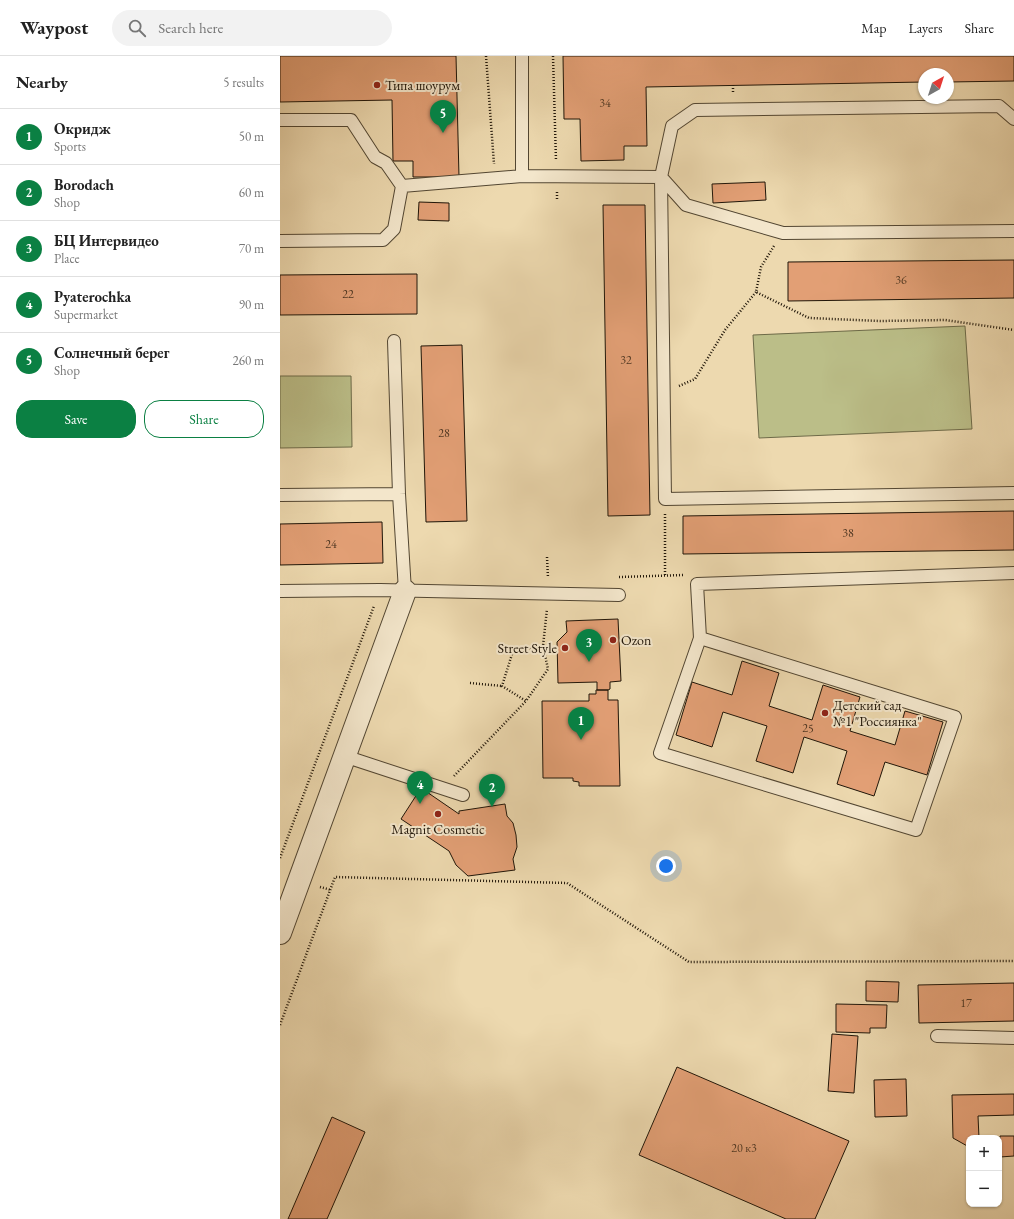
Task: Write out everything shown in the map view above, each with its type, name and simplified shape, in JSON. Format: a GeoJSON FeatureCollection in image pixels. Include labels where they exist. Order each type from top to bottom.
{"type":"FeatureCollection","features":[{"type":"Feature","properties":{"kind":"street"},"geometry":{"type":"LineString","coordinates":[[280,933],[405,591]]}},
{"type":"Feature","properties":{"kind":"lane"},"geometry":{"type":"LineString","coordinates":[[522,56],[522,176]]}},
{"type":"Feature","properties":{"kind":"lane"},"geometry":{"type":"LineString","coordinates":[[1014,119],[999,106],[695,110],[672,126],[661,177],[665,499],[1014,493]]}},
{"type":"Feature","properties":{"kind":"lane"},"geometry":{"type":"LineString","coordinates":[[280,120],[351,120],[375,157],[386,163],[402,186],[394,229],[383,240],[280,241]]}},
{"type":"Feature","properties":{"kind":"lane"},"geometry":{"type":"LineString","coordinates":[[402,186],[522,176],[556,175],[661,177],[686,205],[783,233],[1014,231]]}},
{"type":"Feature","properties":{"kind":"lane"},"geometry":{"type":"LineString","coordinates":[[394,341],[399,494],[405,591]]}},
{"type":"Feature","properties":{"kind":"lane"},"geometry":{"type":"LineString","coordinates":[[280,495],[399,494]]}},
{"type":"Feature","properties":{"kind":"lane"},"geometry":{"type":"LineString","coordinates":[[700,638],[955,717],[916,830],[660,753],[700,638],[697,584],[1014,573]]}},
{"type":"Feature","properties":{"kind":"lane"},"geometry":{"type":"LineString","coordinates":[[280,591],[380,590],[619,595]]}},
{"type":"Feature","properties":{"kind":"lane"},"geometry":{"type":"LineString","coordinates":[[344,756],[463,794]]}},
{"type":"Feature","properties":{"kind":"lane"},"geometry":{"type":"LineString","coordinates":[[937,1036],[1014,1038]]}},
{"type":"Feature","properties":{"kind":"path"},"geometry":{"type":"LineString","coordinates":[[486,56],[496,178]]}},
{"type":"Feature","properties":{"kind":"path"},"geometry":{"type":"LineString","coordinates":[[553,56],[557,199]]}},
{"type":"Feature","properties":{"kind":"path"},"geometry":{"type":"LineString","coordinates":[[664,394],[695,379],[725,330],[756,292],[761,267],[783,233]]}},
{"type":"Feature","properties":{"kind":"path"},"geometry":{"type":"LineString","coordinates":[[756,292],[809,318],[880,321],[945,320],[1014,330]]}},
{"type":"Feature","properties":{"kind":"path"},"geometry":{"type":"LineString","coordinates":[[665,499],[665,576]]}},
{"type":"Feature","properties":{"kind":"path"},"geometry":{"type":"LineString","coordinates":[[547,557],[548,578]]}},
{"type":"Feature","properties":{"kind":"path"},"geometry":{"type":"LineString","coordinates":[[280,858],[380,590]]}},
{"type":"Feature","properties":{"kind":"path"},"geometry":{"type":"LineString","coordinates":[[442,788],[526,700],[548,669],[543,646],[548,594]]}},
{"type":"Feature","properties":{"kind":"path"},"geometry":{"type":"LineString","coordinates":[[502,686],[513,651],[543,646]]}},
{"type":"Feature","properties":{"kind":"path"},"geometry":{"type":"LineString","coordinates":[[470,683],[502,686],[526,700]]}},
{"type":"Feature","properties":{"kind":"path"},"geometry":{"type":"LineString","coordinates":[[280,1025],[336,877],[567,883],[689,962],[1014,961]]}},
{"type":"Feature","properties":{"kind":"green space"},"geometry":{"type":"Polygon","coordinates":[[[965,326],[972,429],[759,438],[753,335],[965,326]]]}},
{"type":"Feature","properties":{"kind":"green space"},"geometry":{"type":"Polygon","coordinates":[[[280,376],[351,376],[352,447],[280,448],[280,376]]]}},
{"type":"Feature","properties":{"kind":"building"},"geometry":{"type":"Polygon","coordinates":[[[280,56],[456,56],[459,177],[413,177],[413,161],[393,161],[392,100],[280,102],[280,56]]]}},
{"type":"Feature","properties":{"kind":"building"},"geometry":{"type":"Polygon","coordinates":[[[563,56],[1014,56],[1014,81],[954,82],[954,68],[918,68],[918,82],[646,87],[647,146],[624,146],[624,160],[581,161],[580,119],[564,119],[563,56]]]}},
{"type":"Feature","properties":{"kind":"building"},"geometry":{"type":"Polygon","coordinates":[[[765,182],[766,200],[713,203],[712,184],[765,182]]]}},
{"type":"Feature","properties":{"kind":"building"},"geometry":{"type":"Polygon","coordinates":[[[419,202],[449,203],[449,221],[418,220],[419,202]]]}},
{"type":"Feature","properties":{"kind":"building"},"geometry":{"type":"Polygon","coordinates":[[[603,205],[645,205],[650,515],[608,516],[603,205]]]}},
{"type":"Feature","properties":{"kind":"building"},"geometry":{"type":"Polygon","coordinates":[[[1014,260],[1014,298],[788,301],[788,262],[1014,260]]]}},
{"type":"Feature","properties":{"kind":"building"},"geometry":{"type":"Polygon","coordinates":[[[417,274],[417,314],[280,315],[280,275],[417,274]]]}},
{"type":"Feature","properties":{"kind":"building"},"geometry":{"type":"Polygon","coordinates":[[[462,345],[467,521],[426,522],[421,346],[462,345]]]}},
{"type":"Feature","properties":{"kind":"building"},"geometry":{"type":"Polygon","coordinates":[[[1014,511],[1014,550],[683,554],[683,516],[1014,511]]]}},
{"type":"Feature","properties":{"kind":"building"},"geometry":{"type":"Polygon","coordinates":[[[382,522],[383,563],[280,565],[280,524],[382,522]]]}},
{"type":"Feature","properties":{"kind":"building"},"geometry":{"type":"Polygon","coordinates":[[[618,619],[621,681],[610,682],[610,689],[608,690],[597,690],[597,682],[558,683],[557,642],[567,632],[566,621],[618,619]]]}},
{"type":"Feature","properties":{"kind":"building"},"geometry":{"type":"Polygon","coordinates":[[[742,661],[779,673],[769,706],[812,720],[823,685],[860,697],[850,731],[895,745],[905,711],[943,722],[927,775],[885,762],[874,796],[837,784],[847,751],[804,737],[793,773],[756,761],[767,726],[723,712],[712,747],[676,735],[692,682],[732,695],[742,661]]]}},
{"type":"Feature","properties":{"kind":"building"},"geometry":{"type":"Polygon","coordinates":[[[596,690],[608,690],[608,700],[618,700],[620,786],[579,786],[579,782],[573,781],[573,778],[543,778],[542,701],[589,701],[589,694],[596,694],[596,690]]]}},
{"type":"Feature","properties":{"kind":"building"},"geometry":{"type":"Polygon","coordinates":[[[421,788],[459,814],[459,811],[505,804],[507,816],[513,823],[516,835],[517,847],[513,859],[515,870],[468,876],[456,865],[449,851],[401,819],[421,788]]]}},
{"type":"Feature","properties":{"kind":"building"},"geometry":{"type":"Polygon","coordinates":[[[866,981],[899,982],[898,1002],[866,1001],[866,981]]]}},
{"type":"Feature","properties":{"kind":"building"},"geometry":{"type":"Polygon","coordinates":[[[1014,983],[1014,1021],[919,1023],[918,985],[1014,983]]]}},
{"type":"Feature","properties":{"kind":"building"},"geometry":{"type":"Polygon","coordinates":[[[836,1004],[887,1005],[886,1028],[870,1028],[870,1033],[836,1032],[836,1004]]]}},
{"type":"Feature","properties":{"kind":"building"},"geometry":{"type":"Polygon","coordinates":[[[832,1034],[858,1036],[854,1093],[828,1091],[832,1034]]]}},
{"type":"Feature","properties":{"kind":"building"},"geometry":{"type":"Polygon","coordinates":[[[677,1067],[849,1141],[815,1219],[786,1219],[639,1155],[677,1067]]]}},
{"type":"Feature","properties":{"kind":"building"},"geometry":{"type":"Polygon","coordinates":[[[906,1079],[907,1116],[875,1117],[874,1080],[906,1079]]]}},
{"type":"Feature","properties":{"kind":"building"},"geometry":{"type":"Polygon","coordinates":[[[1014,1094],[1014,1115],[978,1116],[979,1135],[966,1135],[966,1145],[953,1138],[952,1095],[1014,1094]]]}},
{"type":"Feature","properties":{"kind":"building"},"geometry":{"type":"Polygon","coordinates":[[[332,1117],[365,1132],[327,1219],[288,1219],[332,1117]]]}},
{"type":"Feature","properties":{"kind":"building"},"geometry":{"type":"Polygon","coordinates":[[[1002,1136],[1014,1136],[1014,1156],[1002,1157],[1002,1136]]]}},
{"type":"Feature","properties":{"kind":"place","name":"Типа шоурум"},"geometry":{"type":"Point","coordinates":[377,85]}},
{"type":"Feature","properties":{"kind":"place","name":"Солнечный берег"},"geometry":{"type":"Point","coordinates":[443,133]}},
{"type":"Feature","properties":{"kind":"place","name":"Ozon"},"geometry":{"type":"Point","coordinates":[613,640]}},
{"type":"Feature","properties":{"kind":"place","name":"Street Style"},"geometry":{"type":"Point","coordinates":[565,648]}},
{"type":"Feature","properties":{"kind":"place","name":"БЦ Интервидео"},"geometry":{"type":"Point","coordinates":[589,662]}},
{"type":"Feature","properties":{"kind":"place","name":"Детский сад №1 \"Россиянка\""},"geometry":{"type":"Point","coordinates":[825,713]}},
{"type":"Feature","properties":{"kind":"place","name":"Окридж"},"geometry":{"type":"Point","coordinates":[581,740]}},
{"type":"Feature","properties":{"kind":"place","name":"Pyaterochka"},"geometry":{"type":"Point","coordinates":[420,804]}},
{"type":"Feature","properties":{"kind":"place","name":"Borodach"},"geometry":{"type":"Point","coordinates":[492,807]}},
{"type":"Feature","properties":{"kind":"place","name":"Magnit Cosmetic"},"geometry":{"type":"Point","coordinates":[438,814]}}]}
